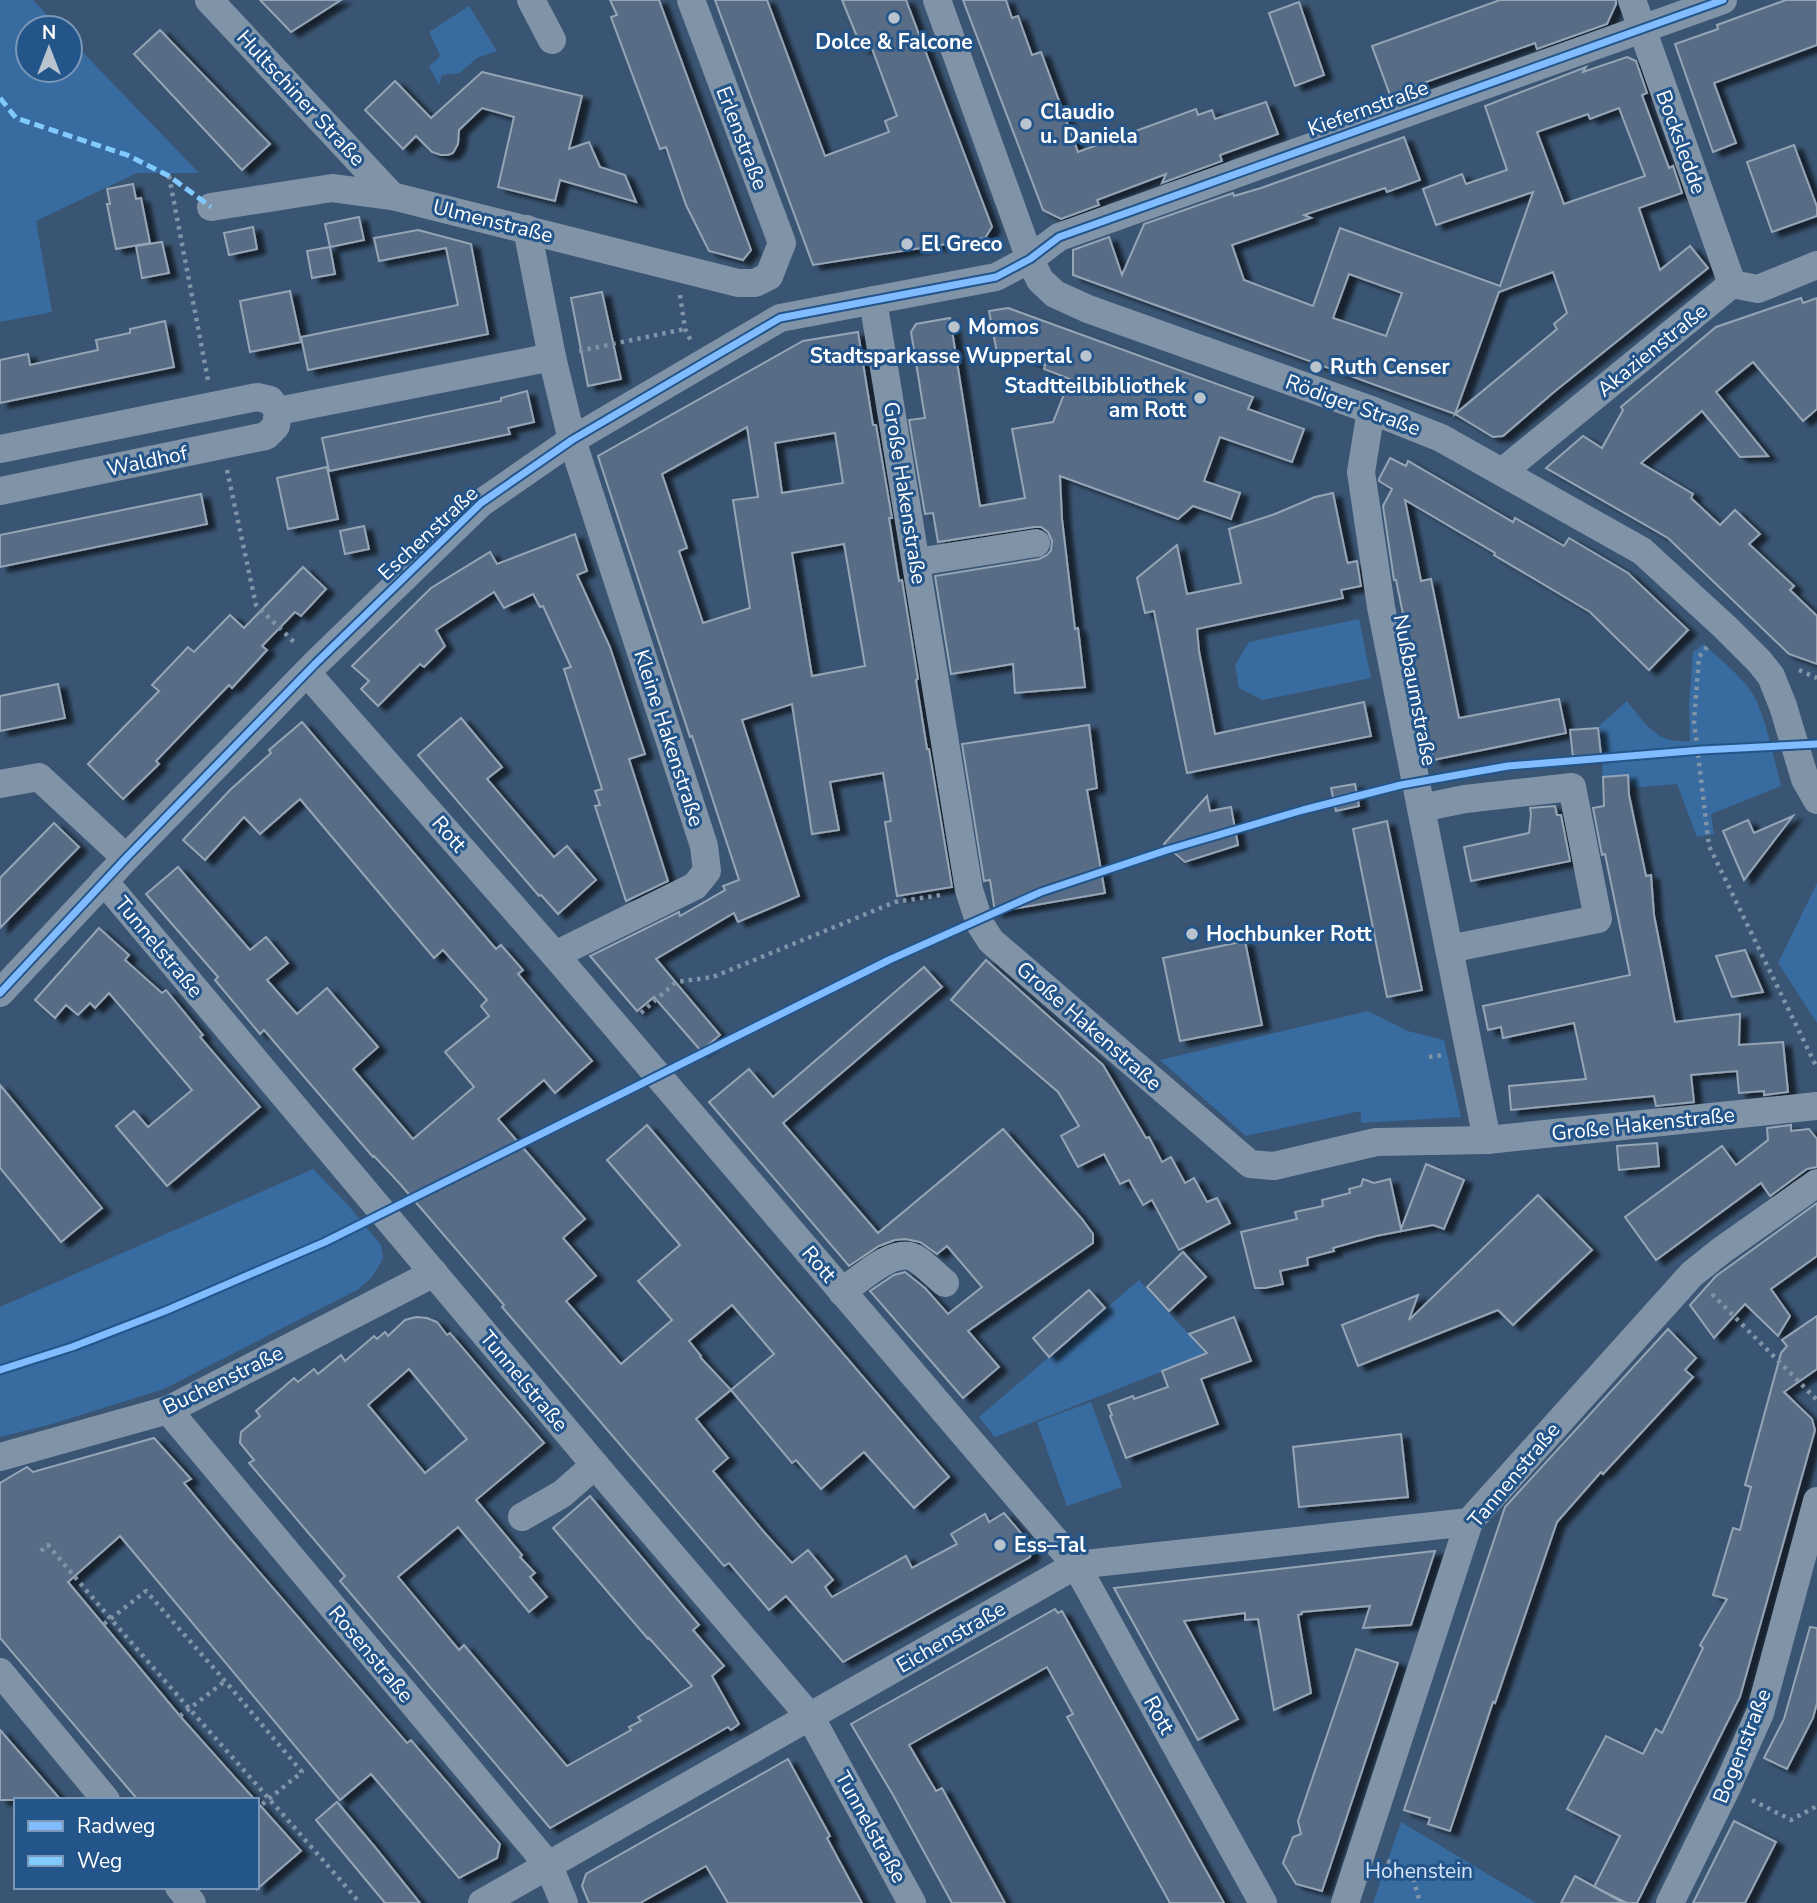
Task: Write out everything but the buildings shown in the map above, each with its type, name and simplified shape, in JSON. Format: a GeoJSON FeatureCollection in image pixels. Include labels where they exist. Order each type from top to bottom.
{"type":"FeatureCollection","features":[{"type":"Feature","properties":{"kind":"street","name":"Hultschiner Straße"},"geometry":{"type":"LineString","coordinates":[[209,0],[392,196]]}},
{"type":"Feature","properties":{"kind":"street"},"geometry":{"type":"LineString","coordinates":[[531,0],[552,40]]}},
{"type":"Feature","properties":{"kind":"street","name":"Erlenstraße"},"geometry":{"type":"LineString","coordinates":[[691,0],[782,243],[769,276]]}},
{"type":"Feature","properties":{"kind":"street","name":"Rödiger Straße"},"geometry":{"type":"LineString","coordinates":[[937,0],[1030,259],[1040,280],[1055,293],[1088,309],[1371,410],[1441,438],[1642,551],[1725,627],[1771,676],[1805,779],[1817,800]]}},
{"type":"Feature","properties":{"kind":"street","name":"Bocksledde"},"geometry":{"type":"LineString","coordinates":[[1632,0],[1732,284]]}},
{"type":"Feature","properties":{"kind":"street","name":"Kiefernstraße"},"geometry":{"type":"LineString","coordinates":[[1030,259],[1059,237],[1723,0]]}},
{"type":"Feature","properties":{"kind":"street","name":"Ulmenstraße"},"geometry":{"type":"LineString","coordinates":[[211,207],[332,188],[392,196],[738,283],[755,283],[769,276]]}},
{"type":"Feature","properties":{"kind":"street"},"geometry":{"type":"LineString","coordinates":[[527,229],[552,357],[572,440]]}},
{"type":"Feature","properties":{"kind":"street","name":"Eschenstraße"},"geometry":{"type":"LineString","coordinates":[[0,993],[126,858],[311,668],[481,503],[572,440],[780,318],[996,276],[1030,259]]}},
{"type":"Feature","properties":{"kind":"street"},"geometry":{"type":"LineString","coordinates":[[1732,284],[1758,289],[1817,265]]}},
{"type":"Feature","properties":{"kind":"street","name":"Akazienstraße"},"geometry":{"type":"LineString","coordinates":[[1502,472],[1732,284]]}},
{"type":"Feature","properties":{"kind":"street","name":"Große Hakenstraße"},"geometry":{"type":"LineString","coordinates":[[873,300],[970,890],[980,924],[991,941],[1250,1164],[1274,1166],[1376,1142],[1487,1140],[1817,1107]]}},
{"type":"Feature","properties":{"kind":"street"},"geometry":{"type":"LineString","coordinates":[[278,411],[552,357]]}},
{"type":"Feature","properties":{"kind":"street","name":"Waldhof"},"geometry":{"type":"LineString","coordinates":[[0,449],[257,397],[270,400],[278,411],[276,426],[266,436],[0,491]]}},
{"type":"Feature","properties":{"kind":"street","name":"Nußbaumstraße"},"geometry":{"type":"LineString","coordinates":[[1371,410],[1361,472],[1381,607],[1487,1140]]}},
{"type":"Feature","properties":{"kind":"street","name":"Kleine Hakenstraße"},"geometry":{"type":"LineString","coordinates":[[555,956],[695,886],[707,871],[704,846],[572,440]]}},
{"type":"Feature","properties":{"kind":"street"},"geometry":{"type":"LineString","coordinates":[[917,562],[1036,543]]}},
{"type":"Feature","properties":{"kind":"street","name":"Rott"},"geometry":{"type":"LineString","coordinates":[[311,668],[1076,1565],[1263,1903]]}},
{"type":"Feature","properties":{"kind":"street"},"geometry":{"type":"LineString","coordinates":[[0,784],[39,777],[126,858]]}},
{"type":"Feature","properties":{"kind":"street"},"geometry":{"type":"LineString","coordinates":[[1421,808],[1465,799],[1572,787],[1596,906],[1598,919],[1449,949]]}},
{"type":"Feature","properties":{"kind":"street","name":"Tunnelstraße"},"geometry":{"type":"LineString","coordinates":[[104,881],[811,1718],[912,1903]]}},
{"type":"Feature","properties":{"kind":"street","name":"Tannenstraße"},"geometry":{"type":"LineString","coordinates":[[1345,1903],[1469,1522],[1692,1274],[1817,1183]]}},
{"type":"Feature","properties":{"kind":"street"},"geometry":{"type":"LineString","coordinates":[[842,1292],[887,1260],[901,1254],[913,1257],[945,1283]]}},
{"type":"Feature","properties":{"kind":"street","name":"Buchenstraße"},"geometry":{"type":"LineString","coordinates":[[0,1457],[168,1410],[433,1273]]}},
{"type":"Feature","properties":{"kind":"street","name":"Rosenstraße"},"geometry":{"type":"LineString","coordinates":[[168,1410],[549,1866],[565,1903]]}},
{"type":"Feature","properties":{"kind":"street"},"geometry":{"type":"LineString","coordinates":[[522,1517],[562,1493],[595,1465]]}},
{"type":"Feature","properties":{"kind":"street","name":"Bogenstraße"},"geometry":{"type":"LineString","coordinates":[[1670,1903],[1760,1713],[1817,1501]]}},
{"type":"Feature","properties":{"kind":"street","name":"Eichenstraße"},"geometry":{"type":"LineString","coordinates":[[482,1903],[1076,1565],[1469,1522]]}},
{"type":"Feature","properties":{"kind":"street"},"geometry":{"type":"LineString","coordinates":[[0,1672],[104,1798]]}},
{"type":"Feature","properties":{"kind":"street"},"geometry":{"type":"LineString","coordinates":[[180,1889],[192,1903]]}},
{"type":"Feature","properties":{"kind":"path"},"geometry":{"type":"LineString","coordinates":[[169,176],[213,405]]}},
{"type":"Feature","properties":{"kind":"path"},"geometry":{"type":"LineString","coordinates":[[592,348],[685,329]]}},
{"type":"Feature","properties":{"kind":"path"},"geometry":{"type":"LineString","coordinates":[[222,445],[256,605],[311,668]]}},
{"type":"Feature","properties":{"kind":"path"},"geometry":{"type":"LineString","coordinates":[[1725,627],[1699,657],[1694,721],[1709,846],[1817,1068]]}},
{"type":"Feature","properties":{"kind":"path"},"geometry":{"type":"LineString","coordinates":[[620,1031],[677,982],[713,977],[895,902],[970,890]]}},
{"type":"Feature","properties":{"kind":"path"},"geometry":{"type":"LineString","coordinates":[[1735,1317],[1817,1400]]}},
{"type":"Feature","properties":{"kind":"path"},"geometry":{"type":"LineString","coordinates":[[41,1551],[48,1545],[360,1903]]}},
{"type":"Feature","properties":{"kind":"path"},"geometry":{"type":"LineString","coordinates":[[104,1624],[146,1591],[225,1681],[302,1772],[260,1805]]}},
{"type":"Feature","properties":{"kind":"path"},"geometry":{"type":"LineString","coordinates":[[180,1716],[225,1681]]}},
{"type":"Feature","properties":{"kind":"path"},"geometry":{"type":"LineString","coordinates":[[1727,1787],[1791,1820],[1817,1806]]}},
{"type":"Feature","properties":{"kind":"path"},"geometry":{"type":"LineString","coordinates":[[1363,1851],[1411,1871],[1420,1903]]}},
{"type":"Feature","properties":{"kind":"green space"},"geometry":{"type":"Polygon","coordinates":[[[0,0],[33,0],[46,14],[14,14],[14,84],[84,84],[84,54],[199,173],[137,173],[36,221],[52,312],[0,322],[0,0]]]}},
{"type":"Feature","properties":{"kind":"green space"},"geometry":{"type":"Polygon","coordinates":[[[469,6],[497,51],[477,58],[460,73],[442,75],[439,85],[429,66],[440,55],[429,32],[469,6]]]}},
{"type":"Feature","properties":{"kind":"green space"},"geometry":{"type":"Polygon","coordinates":[[[1359,619],[1371,678],[1263,700],[1239,688],[1235,665],[1249,642],[1359,619]]]}},
{"type":"Feature","properties":{"kind":"green space"},"geometry":{"type":"Polygon","coordinates":[[[1704,644],[1737,675],[1754,696],[1766,727],[1781,786],[1711,814],[1714,834],[1697,837],[1677,784],[1628,788],[1628,775],[1603,778],[1599,726],[1627,701],[1660,736],[1690,741],[1689,705],[1693,652],[1704,644]]]}},
{"type":"Feature","properties":{"kind":"green space"},"geometry":{"type":"Polygon","coordinates":[[[1817,883],[1817,1023],[1778,963],[1817,883]]]}},
{"type":"Feature","properties":{"kind":"green space"},"geometry":{"type":"Polygon","coordinates":[[[1368,1011],[1408,1031],[1444,1040],[1461,1117],[1361,1123],[1361,1111],[1246,1136],[1160,1060],[1368,1011]]]}},
{"type":"Feature","properties":{"kind":"green space"},"geometry":{"type":"Polygon","coordinates":[[[313,1169],[381,1245],[383,1259],[372,1277],[359,1289],[164,1389],[52,1424],[0,1437],[0,1307],[313,1169]]]}},
{"type":"Feature","properties":{"kind":"green space"},"geometry":{"type":"Polygon","coordinates":[[[1139,1280],[1207,1354],[995,1437],[979,1417],[1139,1280]]]}},
{"type":"Feature","properties":{"kind":"green space"},"geometry":{"type":"Polygon","coordinates":[[[1091,1402],[1122,1487],[1067,1506],[1037,1422],[1091,1402]]]}},
{"type":"Feature","properties":{"kind":"green space","name":"Hohenstein"},"geometry":{"type":"Polygon","coordinates":[[[1401,1822],[1536,1903],[1373,1903],[1401,1822]]]}},
{"type":"Feature","properties":{"kind":"marked path"},"geometry":{"type":"LineString","coordinates":[[0,98],[16,118],[127,155],[169,176],[211,207]]}},
{"type":"Feature","properties":{"kind":"cycle path"},"geometry":{"type":"LineString","coordinates":[[0,993],[126,858],[316,663],[481,503],[572,440],[780,318],[996,277],[1030,259],[1059,237],[1723,0]]}},
{"type":"Feature","properties":{"kind":"cycle path"},"geometry":{"type":"LineString","coordinates":[[0,1370],[72,1347],[165,1311],[325,1242],[889,960],[1041,892],[1167,850],[1303,810],[1401,785],[1508,766],[1702,750],[1817,744]]}},
{"type":"Feature","properties":{"kind":"place","name":"Dolce & Falcone"},"geometry":{"type":"Point","coordinates":[894,18]}},
{"type":"Feature","properties":{"kind":"place","name":"Claudio u. Daniela"},"geometry":{"type":"Point","coordinates":[1026,124]}},
{"type":"Feature","properties":{"kind":"place","name":"El Greco"},"geometry":{"type":"Point","coordinates":[907,244]}},
{"type":"Feature","properties":{"kind":"place","name":"Momos"},"geometry":{"type":"Point","coordinates":[954,327]}},
{"type":"Feature","properties":{"kind":"place","name":"Stadtsparkasse Wuppertal"},"geometry":{"type":"Point","coordinates":[1086,356]}},
{"type":"Feature","properties":{"kind":"place","name":"Ruth Censer"},"geometry":{"type":"Point","coordinates":[1316,367]}},
{"type":"Feature","properties":{"kind":"place","name":"Stadtteilbibliothek am Rott"},"geometry":{"type":"Point","coordinates":[1200,398]}},
{"type":"Feature","properties":{"kind":"place","name":"Hochbunker Rott"},"geometry":{"type":"Point","coordinates":[1192,934]}},
{"type":"Feature","properties":{"kind":"place","name":"Ess–Tal"},"geometry":{"type":"Point","coordinates":[1000,1545]}}]}
